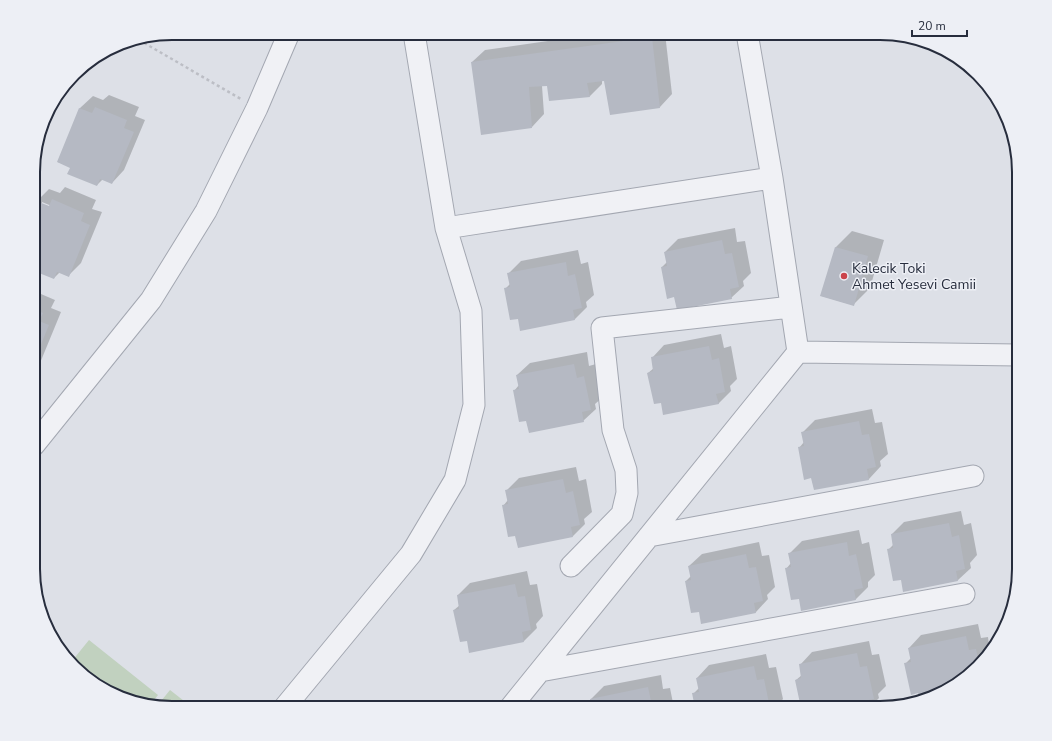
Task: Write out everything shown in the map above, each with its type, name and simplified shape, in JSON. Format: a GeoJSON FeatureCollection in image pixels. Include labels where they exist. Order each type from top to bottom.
{"type":"FeatureCollection","features":[{"type":"Feature","properties":{"kind":"street"},"geometry":{"type":"LineString","coordinates":[[40,438],[151,300],[206,211],[257,108],[286,40]]}},
{"type":"Feature","properties":{"kind":"street"},"geometry":{"type":"LineString","coordinates":[[290,701],[410,554],[455,480],[474,405],[471,310],[446,228],[420,40]]}},
{"type":"Feature","properties":{"kind":"street"},"geometry":{"type":"LineString","coordinates":[[516,701],[798,352],[772,178],[748,40]]}},
{"type":"Feature","properties":{"kind":"street"},"geometry":{"type":"LineString","coordinates":[[446,228],[772,178]]}},
{"type":"Feature","properties":{"kind":"street"},"geometry":{"type":"LineString","coordinates":[[571,566],[622,514],[627,493],[626,470],[613,430],[602,328],[791,307]]}},
{"type":"Feature","properties":{"kind":"street"},"geometry":{"type":"LineString","coordinates":[[798,352],[1012,355]]}},
{"type":"Feature","properties":{"kind":"street"},"geometry":{"type":"LineString","coordinates":[[649,536],[973,476]]}},
{"type":"Feature","properties":{"kind":"street"},"geometry":{"type":"LineString","coordinates":[[540,671],[964,594]]}},
{"type":"Feature","properties":{"kind":"path"},"geometry":{"type":"LineString","coordinates":[[145,43],[257,108]]}},
{"type":"Feature","properties":{"kind":"green space"},"geometry":{"type":"Polygon","coordinates":[[[89,640],[158,695],[154,699],[122,691],[92,674],[75,658],[89,640]]]}},
{"type":"Feature","properties":{"kind":"green space"},"geometry":{"type":"Polygon","coordinates":[[[170,690],[184,701],[164,701],[161,701],[170,690]]]}},
{"type":"Feature","properties":{"kind":"building"},"geometry":{"type":"Polygon","coordinates":[[[630,40],[652,40],[660,108],[610,115],[604,81],[587,83],[590,97],[549,101],[547,86],[529,87],[532,128],[481,135],[471,62],[630,40]]]}},
{"type":"Feature","properties":{"kind":"building"},"geometry":{"type":"Polygon","coordinates":[[[95,107],[127,120],[124,128],[134,132],[112,184],[100,179],[97,186],[67,174],[70,168],[57,162],[79,108],[92,113],[95,107]]]}},
{"type":"Feature","properties":{"kind":"building"},"geometry":{"type":"Polygon","coordinates":[[[52,199],[84,213],[81,221],[90,225],[69,277],[57,272],[54,279],[40,273],[40,203],[49,206],[52,199]]]}},
{"type":"Feature","properties":{"kind":"building"},"geometry":{"type":"Polygon","coordinates":[[[722,240],[725,254],[732,253],[739,287],[730,289],[732,299],[677,310],[674,297],[667,299],[661,267],[667,266],[664,252],[722,240]]]}},
{"type":"Feature","properties":{"kind":"building","name":"Kalecik Toki Ahmet Yesevi Camii"},"geometry":{"type":"Polygon","coordinates":[[[835,247],[868,256],[854,306],[820,296],[835,247]]]}},
{"type":"Feature","properties":{"kind":"building"},"geometry":{"type":"Polygon","coordinates":[[[566,262],[568,276],[575,274],[582,308],[573,310],[575,320],[520,331],[518,319],[510,320],[504,288],[510,287],[507,273],[566,262]]]}},
{"type":"Feature","properties":{"kind":"building"},"geometry":{"type":"Polygon","coordinates":[[[40,312],[43,313],[40,319],[40,312]]]}},
{"type":"Feature","properties":{"kind":"building"},"geometry":{"type":"Polygon","coordinates":[[[40,321],[49,325],[40,347],[40,321]]]}},
{"type":"Feature","properties":{"kind":"building"},"geometry":{"type":"Polygon","coordinates":[[[709,346],[712,360],[719,358],[725,392],[716,394],[719,404],[663,415],[661,403],[654,404],[647,373],[653,371],[651,357],[709,346]]]}},
{"type":"Feature","properties":{"kind":"building"},"geometry":{"type":"Polygon","coordinates":[[[574,364],[577,378],[584,376],[591,410],[582,412],[584,422],[529,433],[526,421],[519,422],[513,390],[519,389],[516,375],[574,364]]]}},
{"type":"Feature","properties":{"kind":"building"},"geometry":{"type":"Polygon","coordinates":[[[859,421],[862,435],[869,434],[876,467],[867,469],[869,480],[814,490],[811,478],[804,480],[798,447],[804,446],[801,432],[859,421]]]}},
{"type":"Feature","properties":{"kind":"building"},"geometry":{"type":"Polygon","coordinates":[[[563,479],[566,493],[573,491],[580,525],[571,527],[573,537],[518,548],[515,536],[508,537],[502,505],[508,504],[505,490],[563,479]]]}},
{"type":"Feature","properties":{"kind":"building"},"geometry":{"type":"Polygon","coordinates":[[[949,523],[952,537],[959,535],[965,569],[956,571],[958,581],[903,592],[901,580],[893,581],[887,549],[893,548],[891,534],[949,523]]]}},
{"type":"Feature","properties":{"kind":"building"},"geometry":{"type":"Polygon","coordinates":[[[847,542],[849,556],[856,554],[863,588],[854,590],[856,600],[801,611],[799,599],[791,600],[785,568],[791,567],[788,553],[847,542]]]}},
{"type":"Feature","properties":{"kind":"building"},"geometry":{"type":"Polygon","coordinates":[[[746,554],[749,568],[756,567],[763,601],[754,603],[756,613],[701,624],[699,612],[691,613],[685,581],[691,580],[688,566],[746,554]]]}},
{"type":"Feature","properties":{"kind":"building"},"geometry":{"type":"Polygon","coordinates":[[[515,584],[518,597],[525,596],[531,630],[522,632],[524,642],[469,653],[467,641],[460,642],[453,610],[459,609],[457,595],[515,584]]]}},
{"type":"Feature","properties":{"kind":"building"},"geometry":{"type":"Polygon","coordinates":[[[966,636],[969,650],[976,649],[978,657],[953,679],[922,694],[918,695],[918,693],[911,695],[904,663],[911,662],[908,648],[966,636]]]}},
{"type":"Feature","properties":{"kind":"building"},"geometry":{"type":"Polygon","coordinates":[[[857,653],[860,667],[867,666],[874,699],[864,701],[800,701],[795,680],[801,678],[799,664],[857,653]]]}},
{"type":"Feature","properties":{"kind":"building"},"geometry":{"type":"Polygon","coordinates":[[[754,666],[757,680],[764,679],[769,701],[694,701],[692,693],[699,692],[696,678],[754,666]]]}},
{"type":"Feature","properties":{"kind":"building"},"geometry":{"type":"Polygon","coordinates":[[[648,687],[651,701],[590,701],[590,699],[648,687]]]}},
{"type":"Feature","properties":{"kind":"place","name":"Kalecik Toki Ahmet Yesevi Camii"},"geometry":{"type":"Point","coordinates":[844,276]}}]}
